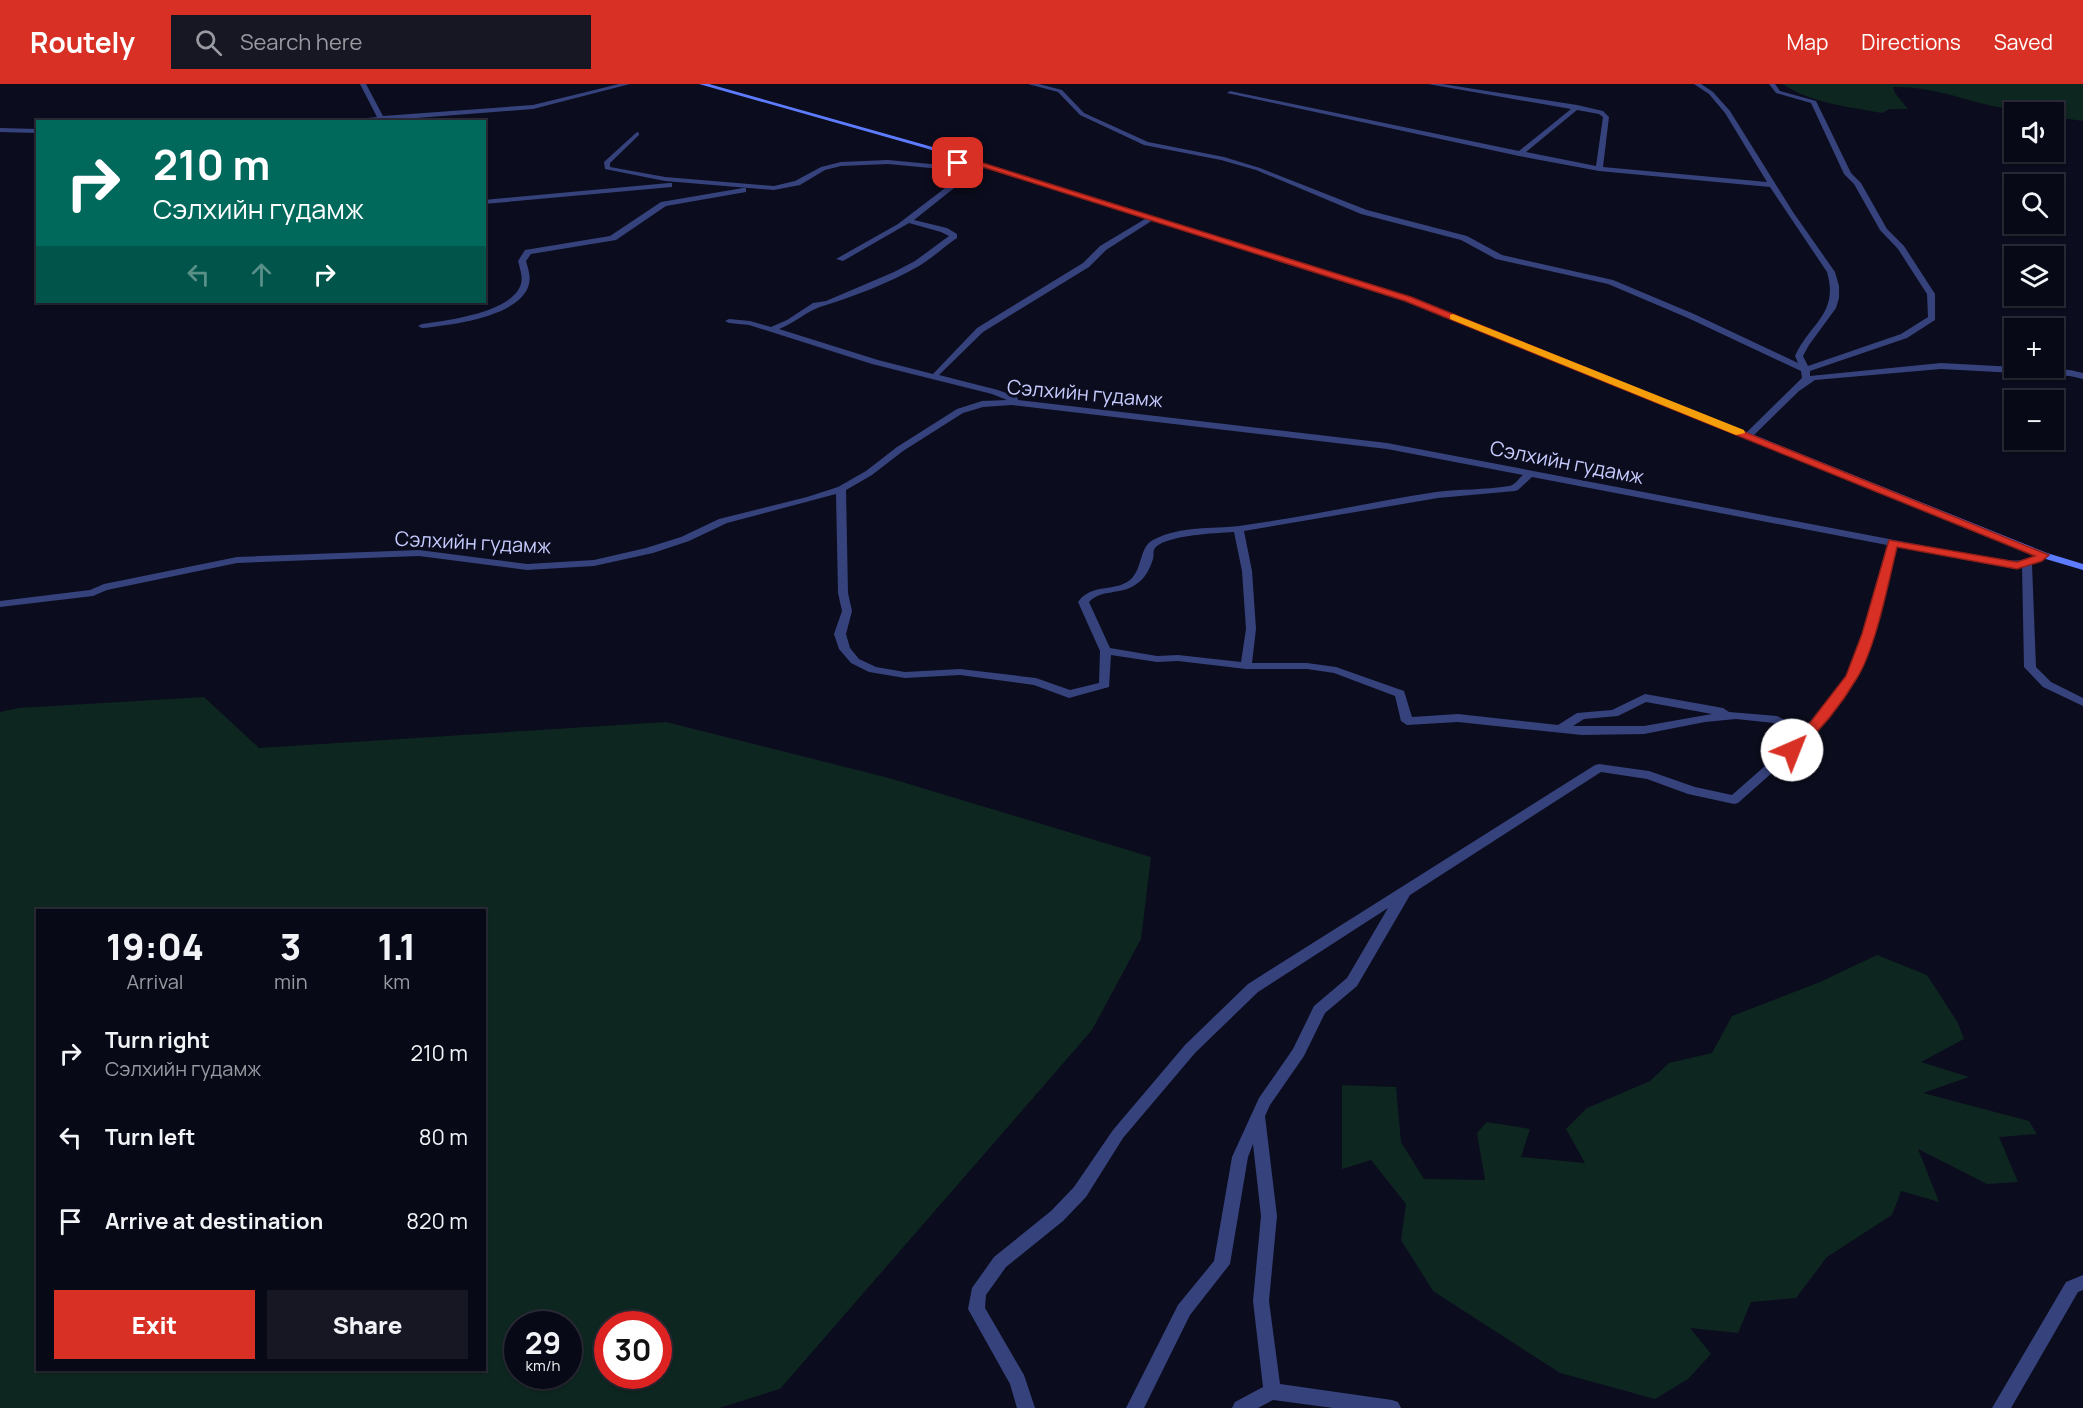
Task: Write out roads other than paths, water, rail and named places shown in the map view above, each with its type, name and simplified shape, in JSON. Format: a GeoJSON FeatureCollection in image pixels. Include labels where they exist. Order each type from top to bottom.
{"type":"FeatureCollection","features":[{"type":"Feature","properties":{"kind":"main road"},"geometry":{"type":"LineString","coordinates":[[702,84],[986,165],[1408,299],[2043,555],[2083,567]]}},
{"type":"Feature","properties":{"kind":"street"},"geometry":{"type":"LineString","coordinates":[[363,84],[381,118]]}},
{"type":"Feature","properties":{"kind":"street"},"geometry":{"type":"LineString","coordinates":[[365,120],[533,107],[627,84]]}},
{"type":"Feature","properties":{"kind":"street"},"geometry":{"type":"LineString","coordinates":[[1031,84],[1060,90],[1082,114],[1146,144],[1211,156],[1258,169],[1351,208],[1464,238],[1499,257],[1611,282],[1691,316],[1805,370],[1904,336],[1919,328],[1932,318],[1933,299],[1901,248],[1875,216],[1857,183],[1848,174],[1814,102],[1778,92],[1772,84]]}},
{"type":"Feature","properties":{"kind":"street"},"geometry":{"type":"LineString","coordinates":[[1431,84],[1601,112],[1606,117],[1599,169]]}},
{"type":"Feature","properties":{"kind":"street"},"geometry":{"type":"LineString","coordinates":[[1696,84],[1711,93],[1728,112],[1789,212],[1831,272],[1836,284],[1836,303],[1823,322],[1804,342],[1799,356],[1806,378],[1748,436]]}},
{"type":"Feature","properties":{"kind":"street"},"geometry":{"type":"LineString","coordinates":[[1230,93],[1599,169],[1773,185]]}},
{"type":"Feature","properties":{"kind":"street"},"geometry":{"type":"LineString","coordinates":[[1519,154],[1577,107]]}},
{"type":"Feature","properties":{"kind":"street"},"geometry":{"type":"LineString","coordinates":[[0,130],[36,130]]}},
{"type":"Feature","properties":{"kind":"street"},"geometry":{"type":"LineString","coordinates":[[637,134],[609,158],[606,163],[607,168],[638,175],[774,188],[797,183],[823,168],[841,164],[888,162],[947,167],[967,160]]}},
{"type":"Feature","properties":{"kind":"street"},"geometry":{"type":"LineString","coordinates":[[840,259],[909,220],[935,197],[986,165]]}},
{"type":"Feature","properties":{"kind":"street"},"geometry":{"type":"LineString","coordinates":[[707,183],[709,197]]}},
{"type":"Feature","properties":{"kind":"street"},"geometry":{"type":"LineString","coordinates":[[486,202],[637,187],[707,183]]}},
{"type":"Feature","properties":{"kind":"street"},"geometry":{"type":"LineString","coordinates":[[422,326],[478,317],[517,296],[523,290],[526,281],[522,261],[528,252],[576,246],[613,238],[664,204],[759,187]]}},
{"type":"Feature","properties":{"kind":"street"},"geometry":{"type":"LineString","coordinates":[[937,373],[980,330],[1086,265],[1103,248],[1149,218]]}},
{"type":"Feature","properties":{"kind":"street"},"geometry":{"type":"LineString","coordinates":[[771,330],[790,322],[816,305],[828,303],[897,274],[918,263],[954,236],[944,230],[909,220]]}},
{"type":"Feature","properties":{"kind":"street"},"geometry":{"type":"LineString","coordinates":[[729,321],[750,323],[843,353],[995,392],[1026,403]]}},
{"type":"Feature","properties":{"kind":"street"},"geometry":{"type":"LineString","coordinates":[[1796,389],[1813,378],[1941,366],[2083,376]]}},
{"type":"Feature","properties":{"kind":"street","name":"Сэлхийн гудамж"},"geometry":{"type":"LineString","coordinates":[[0,604],[93,593],[104,587],[237,560],[419,554],[527,567],[594,562],[649,551],[685,539],[723,520],[810,500],[841,489],[869,473],[900,449],[960,411],[982,404],[1026,403],[1387,446],[2004,564],[2027,563],[2043,555]]}},
{"type":"Feature","properties":{"kind":"street"},"geometry":{"type":"LineString","coordinates":[[841,489],[843,593],[847,611],[840,634],[845,649],[855,661],[873,670],[905,675],[960,672],[1036,682],[1069,694],[1105,686],[1106,651],[1083,602],[1087,597],[1098,592],[1124,589],[1134,584],[1147,565],[1149,548],[1157,541],[1194,531],[1238,529],[1437,495],[1508,490],[1524,482],[1530,473]]}},
{"type":"Feature","properties":{"kind":"street"},"geometry":{"type":"LineString","coordinates":[[1238,529],[1247,571],[1251,629],[1246,666]]}},
{"type":"Feature","properties":{"kind":"street"},"geometry":{"type":"LineString","coordinates":[[1026,1408],[1018,1381],[976,1309],[978,1293],[1000,1262],[1057,1216],[1072,1200],[1118,1134],[1190,1049],[1253,988],[1599,768],[1649,775],[1692,791],[1734,800],[1806,736],[1852,677],[1868,634],[1893,542]]}},
{"type":"Feature","properties":{"kind":"street"},"geometry":{"type":"LineString","coordinates":[[2027,563],[2030,668],[2037,680],[2053,690],[2083,702]]}},
{"type":"Feature","properties":{"kind":"street"},"geometry":{"type":"LineString","coordinates":[[1106,651],[1157,659],[1178,658],[1246,666],[1307,666],[1336,670],[1400,694],[1407,721],[1458,717],[1582,731],[1644,730],[1705,718],[1736,715]]}},
{"type":"Feature","properties":{"kind":"street"},"geometry":{"type":"LineString","coordinates":[[1561,728],[1581,716],[1614,713],[1645,698],[1736,715],[1777,720],[1806,736]]}},
{"type":"Feature","properties":{"kind":"street"},"geometry":{"type":"LineString","coordinates":[[1135,1408],[1184,1310],[1222,1264],[1239,1157],[1264,1102],[1299,1052],[1319,1010],[1352,982],[1406,891]]}},
{"type":"Feature","properties":{"kind":"street"},"geometry":{"type":"LineString","coordinates":[[1257,1116],[1269,1216],[1261,1301],[1272,1390]]}},
{"type":"Feature","properties":{"kind":"street"},"geometry":{"type":"LineString","coordinates":[[2001,1408],[2072,1287],[2083,1282]]}},
{"type":"Feature","properties":{"kind":"street"},"geometry":{"type":"LineString","coordinates":[[1241,1408],[1272,1390],[1392,1408]]}}]}
